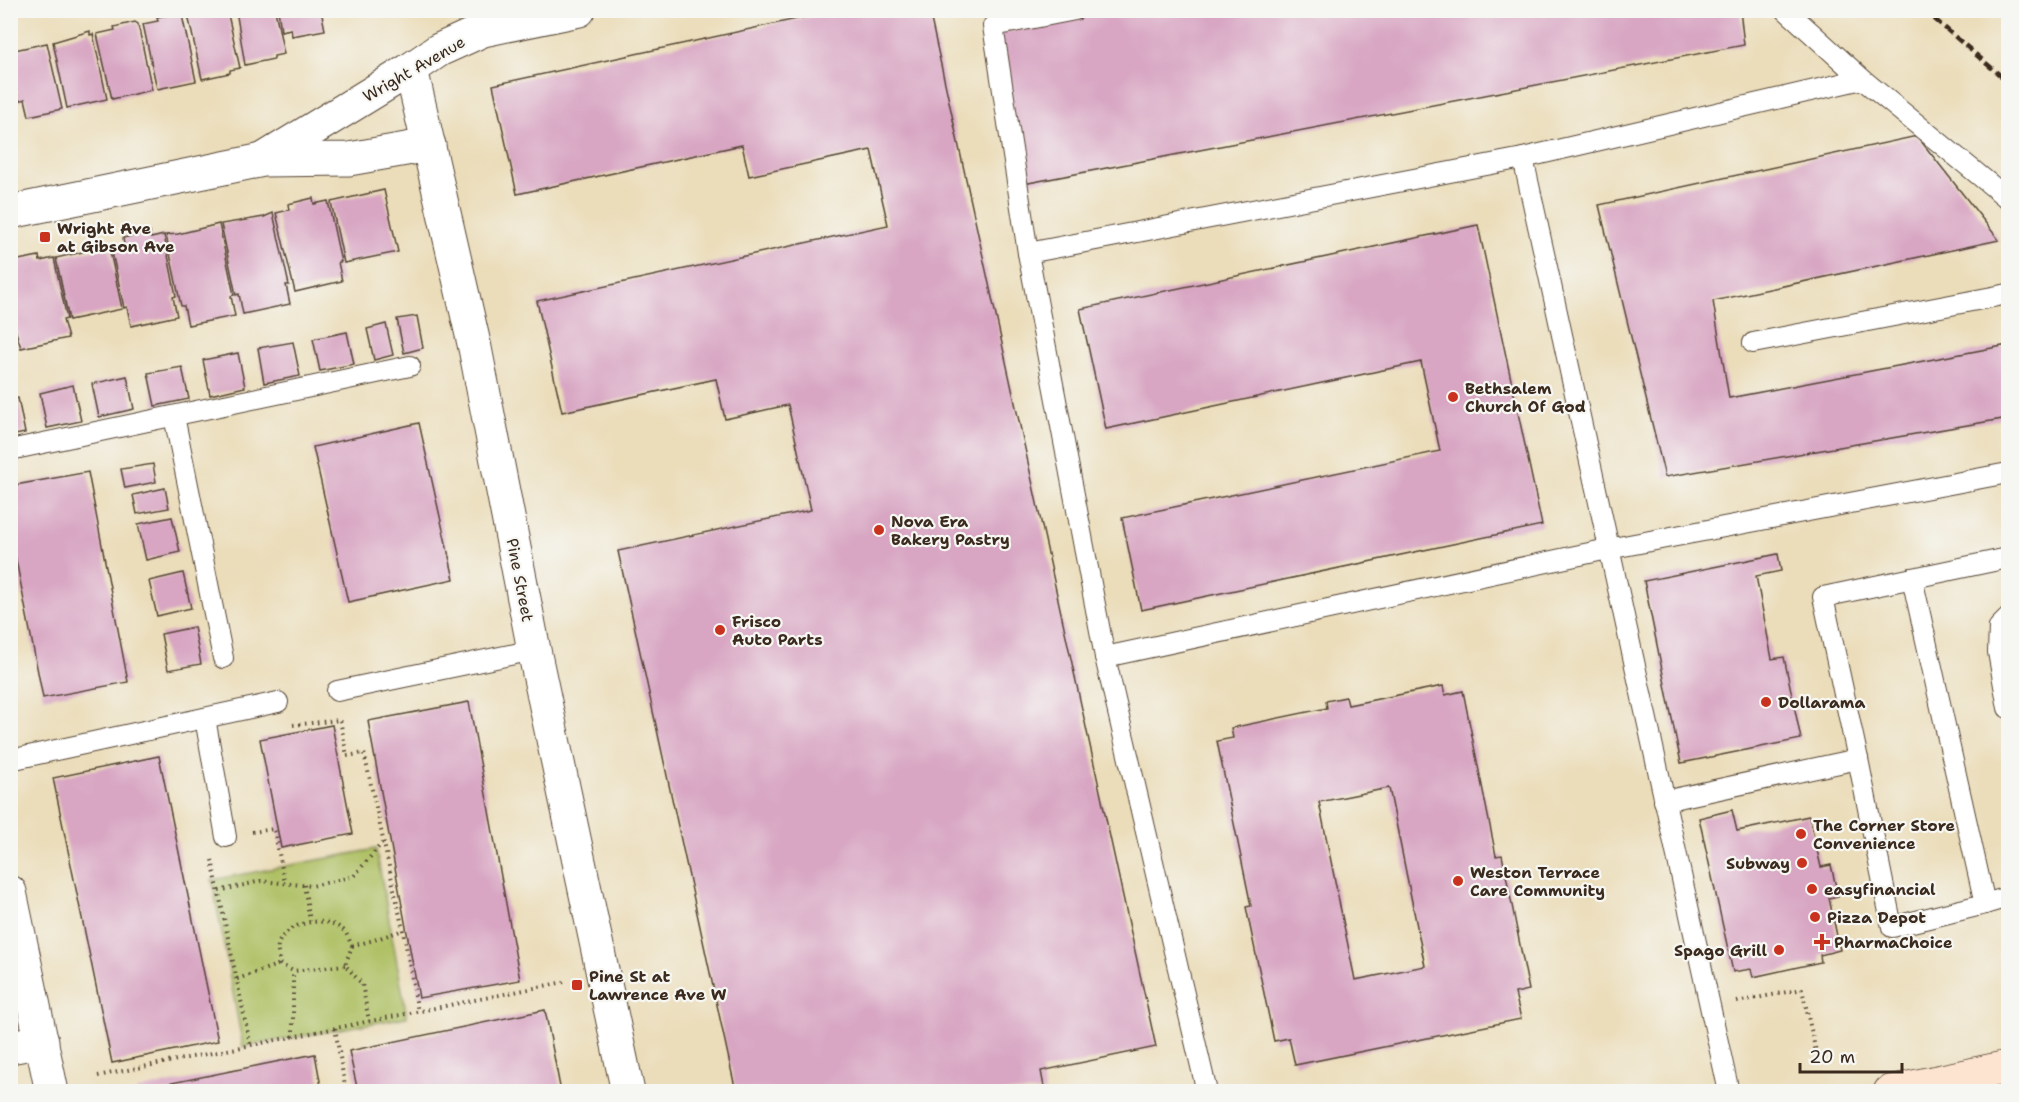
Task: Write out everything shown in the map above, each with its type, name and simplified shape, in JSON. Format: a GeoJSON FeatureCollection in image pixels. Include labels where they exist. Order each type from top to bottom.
{"type":"FeatureCollection","features":[{"type":"Feature","properties":{"kind":"main road"},"geometry":{"type":"LineString","coordinates":[[1890,1092],[2008,1067]]}},
{"type":"Feature","properties":{"kind":"street","name":"Wright Avenue"},"geometry":{"type":"LineString","coordinates":[[263,160],[439,50],[483,30],[579,10]]}},
{"type":"Feature","properties":{"kind":"street","name":"Pine Street"},"geometry":{"type":"LineString","coordinates":[[411,69],[475,348],[534,650],[628,1092]]}},
{"type":"Feature","properties":{"kind":"street","name":"Wright Avenue"},"geometry":{"type":"LineString","coordinates":[[10,212],[263,160],[349,159],[429,145]]}},
{"type":"Feature","properties":{"kind":"street"},"geometry":{"type":"LineString","coordinates":[[10,892],[26,1044],[52,1092]]}},
{"type":"Feature","properties":{"kind":"lane"},"geometry":{"type":"LineString","coordinates":[[1075,10],[993,26],[1028,253],[1105,657],[1206,1092]]}},
{"type":"Feature","properties":{"kind":"lane"},"geometry":{"type":"LineString","coordinates":[[1786,10],[1862,79],[2008,200]]}},
{"type":"Feature","properties":{"kind":"lane"},"geometry":{"type":"LineString","coordinates":[[1028,253],[1523,158],[1862,79]]}},
{"type":"Feature","properties":{"kind":"lane"},"geometry":{"type":"LineString","coordinates":[[1523,158],[1729,1092]]}},
{"type":"Feature","properties":{"kind":"lane"},"geometry":{"type":"LineString","coordinates":[[1754,342],[2008,294]]}},
{"type":"Feature","properties":{"kind":"lane"},"geometry":{"type":"LineString","coordinates":[[10,450],[410,366]]}},
{"type":"Feature","properties":{"kind":"lane"},"geometry":{"type":"LineString","coordinates":[[174,416],[223,658]]}},
{"type":"Feature","properties":{"kind":"lane"},"geometry":{"type":"LineString","coordinates":[[1105,657],[1608,549],[2008,473]]}},
{"type":"Feature","properties":{"kind":"lane"},"geometry":{"type":"LineString","coordinates":[[2008,558],[1823,597],[1892,927],[2008,897]]}},
{"type":"Feature","properties":{"kind":"lane"},"geometry":{"type":"LineString","coordinates":[[1912,578],[1985,904]]}},
{"type":"Feature","properties":{"kind":"lane"},"geometry":{"type":"LineString","coordinates":[[2008,618],[1998,627],[1998,651],[2008,708]]}},
{"type":"Feature","properties":{"kind":"lane"},"geometry":{"type":"LineString","coordinates":[[337,691],[534,650]]}},
{"type":"Feature","properties":{"kind":"lane"},"geometry":{"type":"LineString","coordinates":[[10,760],[278,702]]}},
{"type":"Feature","properties":{"kind":"lane"},"geometry":{"type":"LineString","coordinates":[[205,718],[235,835]]}},
{"type":"Feature","properties":{"kind":"lane"},"geometry":{"type":"LineString","coordinates":[[1664,801],[1858,759]]}},
{"type":"Feature","properties":{"kind":"path"},"geometry":{"type":"LineString","coordinates":[[278,702],[281,726],[340,720],[347,756],[364,753],[403,930],[418,1012]]}},
{"type":"Feature","properties":{"kind":"path"},"geometry":{"type":"LineString","coordinates":[[235,835],[274,829],[285,883]]}},
{"type":"Feature","properties":{"kind":"path"},"geometry":{"type":"LineString","coordinates":[[219,891],[261,881],[312,886],[354,876],[382,842]]}},
{"type":"Feature","properties":{"kind":"path"},"geometry":{"type":"LineString","coordinates":[[212,858],[250,1044]]}},
{"type":"Feature","properties":{"kind":"path"},"geometry":{"type":"LineString","coordinates":[[304,885],[310,921]]}},
{"type":"Feature","properties":{"kind":"path"},"geometry":{"type":"LineString","coordinates":[[279,964],[278,946],[286,931],[310,921],[328,922],[345,932],[352,946],[345,965]]}},
{"type":"Feature","properties":{"kind":"path"},"geometry":{"type":"LineString","coordinates":[[352,946],[403,930]]}},
{"type":"Feature","properties":{"kind":"path"},"geometry":{"type":"LineString","coordinates":[[237,979],[279,964],[293,971],[345,965]]}},
{"type":"Feature","properties":{"kind":"path"},"geometry":{"type":"LineString","coordinates":[[345,965],[362,984],[369,1021]]}},
{"type":"Feature","properties":{"kind":"path"},"geometry":{"type":"LineString","coordinates":[[292,1037],[293,971]]}},
{"type":"Feature","properties":{"kind":"path"},"geometry":{"type":"LineString","coordinates":[[98,1076],[564,982]]}},
{"type":"Feature","properties":{"kind":"path"},"geometry":{"type":"LineString","coordinates":[[1710,1007],[1802,989],[1816,1052]]}},
{"type":"Feature","properties":{"kind":"path"},"geometry":{"type":"LineString","coordinates":[[335,1029],[346,1092]]}},
{"type":"Feature","properties":{"kind":"green space"},"geometry":{"type":"Polygon","coordinates":[[[376,849],[407,1017],[243,1047],[212,880],[376,849]]]}},
{"type":"Feature","properties":{"kind":"building"},"geometry":{"type":"Polygon","coordinates":[[[192,10],[227,10],[240,68],[230,70],[230,73],[202,79],[188,15],[192,10]]]}},
{"type":"Feature","properties":{"kind":"building"},"geometry":{"type":"Polygon","coordinates":[[[236,10],[275,10],[284,54],[274,56],[274,59],[245,65],[236,10]]]}},
{"type":"Feature","properties":{"kind":"building"},"geometry":{"type":"Polygon","coordinates":[[[278,10],[321,10],[325,30],[292,36],[291,29],[281,31],[278,10]]]}},
{"type":"Feature","properties":{"kind":"building","name":"Nova Era Bakery Pastry"},"geometry":{"type":"Polygon","coordinates":[[[838,10],[929,10],[1156,1047],[1041,1071],[1045,1092],[736,1092],[618,551],[811,510],[788,405],[725,419],[716,379],[562,412],[537,301],[888,225],[871,150],[749,176],[742,145],[517,194],[493,85],[838,10]]]}},
{"type":"Feature","properties":{"kind":"building"},"geometry":{"type":"Polygon","coordinates":[[[1121,10],[1740,10],[1744,45],[1023,184],[997,33],[1121,10]]]}},
{"type":"Feature","properties":{"kind":"building"},"geometry":{"type":"Polygon","coordinates":[[[179,13],[182,15],[196,81],[157,89],[143,24],[158,21],[157,17],[179,13]]]}},
{"type":"Feature","properties":{"kind":"building"},"geometry":{"type":"Polygon","coordinates":[[[135,22],[138,24],[152,90],[112,99],[97,34],[135,22]]]}},
{"type":"Feature","properties":{"kind":"building"},"geometry":{"type":"Polygon","coordinates":[[[90,31],[90,35],[93,34],[107,99],[67,108],[53,42],[90,31]]]}},
{"type":"Feature","properties":{"kind":"building"},"geometry":{"type":"Polygon","coordinates":[[[47,43],[62,109],[29,116],[25,99],[19,101],[10,51],[47,43]]]}},
{"type":"Feature","properties":{"kind":"building"},"geometry":{"type":"Polygon","coordinates":[[[10,95],[17,119],[10,120],[10,95]]]}},
{"type":"Feature","properties":{"kind":"building"},"geometry":{"type":"Polygon","coordinates":[[[1917,136],[1999,240],[1713,301],[1729,398],[2008,345],[2008,418],[1665,477],[1599,205],[1917,136]]]}},
{"type":"Feature","properties":{"kind":"building"},"geometry":{"type":"Polygon","coordinates":[[[384,190],[398,252],[344,263],[331,202],[384,190]]]}},
{"type":"Feature","properties":{"kind":"building"},"geometry":{"type":"Polygon","coordinates":[[[313,198],[314,204],[328,201],[341,262],[338,262],[342,281],[295,292],[276,213],[289,210],[288,204],[313,198]]]}},
{"type":"Feature","properties":{"kind":"building"},"geometry":{"type":"Polygon","coordinates":[[[273,213],[289,285],[286,285],[290,304],[243,314],[239,294],[236,295],[221,224],[264,217],[273,213]]]}},
{"type":"Feature","properties":{"kind":"building"},"geometry":{"type":"Polygon","coordinates":[[[219,224],[234,295],[231,296],[235,316],[188,325],[184,306],[181,306],[166,235],[219,224]]]}},
{"type":"Feature","properties":{"kind":"building"},"geometry":{"type":"Polygon","coordinates":[[[1478,225],[1542,525],[1141,610],[1122,518],[1440,451],[1421,362],[1106,429],[1080,309],[1478,225]]]}},
{"type":"Feature","properties":{"kind":"building"},"geometry":{"type":"Polygon","coordinates":[[[150,232],[151,238],[164,235],[176,296],[173,297],[177,316],[131,326],[127,307],[124,308],[111,247],[124,245],[123,238],[150,232]]]}},
{"type":"Feature","properties":{"kind":"building"},"geometry":{"type":"Polygon","coordinates":[[[109,246],[122,309],[69,320],[56,258],[109,246]]]}},
{"type":"Feature","properties":{"kind":"building"},"geometry":{"type":"Polygon","coordinates":[[[39,256],[40,261],[54,258],[67,319],[63,320],[68,338],[21,348],[10,313],[10,267],[14,267],[13,261],[39,256]]]}},
{"type":"Feature","properties":{"kind":"building"},"geometry":{"type":"Polygon","coordinates":[[[417,316],[423,348],[404,353],[397,319],[417,316]]]}},
{"type":"Feature","properties":{"kind":"building"},"geometry":{"type":"Polygon","coordinates":[[[386,324],[393,355],[374,360],[367,329],[386,324]]]}},
{"type":"Feature","properties":{"kind":"building"},"geometry":{"type":"Polygon","coordinates":[[[347,332],[354,364],[320,371],[313,339],[347,332]]]}},
{"type":"Feature","properties":{"kind":"building"},"geometry":{"type":"Polygon","coordinates":[[[293,342],[300,376],[264,383],[258,348],[293,342]]]}},
{"type":"Feature","properties":{"kind":"building"},"geometry":{"type":"Polygon","coordinates":[[[238,353],[245,387],[210,395],[203,360],[238,353]]]}},
{"type":"Feature","properties":{"kind":"building"},"geometry":{"type":"Polygon","coordinates":[[[182,367],[189,399],[155,406],[148,373],[182,367]]]}},
{"type":"Feature","properties":{"kind":"building"},"geometry":{"type":"Polygon","coordinates":[[[127,376],[134,409],[99,417],[92,384],[127,376]]]}},
{"type":"Feature","properties":{"kind":"building"},"geometry":{"type":"Polygon","coordinates":[[[73,385],[81,421],[47,428],[40,393],[73,385]]]}},
{"type":"Feature","properties":{"kind":"building"},"geometry":{"type":"Polygon","coordinates":[[[18,398],[25,433],[10,436],[10,399],[18,398]]]}},
{"type":"Feature","properties":{"kind":"building"},"geometry":{"type":"Polygon","coordinates":[[[419,423],[454,579],[348,602],[313,447],[419,423]]]}},
{"type":"Feature","properties":{"kind":"building"},"geometry":{"type":"Polygon","coordinates":[[[153,464],[156,482],[125,488],[121,469],[153,464]]]}},
{"type":"Feature","properties":{"kind":"building"},"geometry":{"type":"Polygon","coordinates":[[[88,472],[128,682],[43,698],[10,529],[10,486],[88,472]]]}},
{"type":"Feature","properties":{"kind":"building"},"geometry":{"type":"Polygon","coordinates":[[[165,488],[169,508],[137,514],[133,495],[165,488]]]}},
{"type":"Feature","properties":{"kind":"building"},"geometry":{"type":"Polygon","coordinates":[[[172,517],[180,552],[146,560],[138,524],[172,517]]]}},
{"type":"Feature","properties":{"kind":"building"},"geometry":{"type":"Polygon","coordinates":[[[1778,554],[1781,571],[1756,576],[1772,659],[1784,657],[1801,739],[1681,763],[1644,581],[1778,554]]]}},
{"type":"Feature","properties":{"kind":"building"},"geometry":{"type":"Polygon","coordinates":[[[183,573],[191,608],[157,616],[149,581],[183,573]]]}},
{"type":"Feature","properties":{"kind":"building"},"geometry":{"type":"Polygon","coordinates":[[[194,627],[201,664],[168,670],[161,634],[194,627]]]}},
{"type":"Feature","properties":{"kind":"building","name":"Weston Terrace Care Community"},"geometry":{"type":"Polygon","coordinates":[[[1443,686],[1445,695],[1463,691],[1496,856],[1502,855],[1529,990],[1515,993],[1521,1019],[1295,1065],[1289,1038],[1274,1041],[1246,907],[1251,906],[1217,741],[1233,738],[1231,728],[1327,708],[1326,701],[1346,697],[1348,705],[1443,686]],[[1389,788],[1319,802],[1355,980],[1425,966],[1389,788]]]}},
{"type":"Feature","properties":{"kind":"building"},"geometry":{"type":"Polygon","coordinates":[[[469,702],[520,980],[419,998],[368,721],[469,702]]]}},
{"type":"Feature","properties":{"kind":"building"},"geometry":{"type":"Polygon","coordinates":[[[332,725],[353,834],[281,848],[260,739],[332,725]]]}},
{"type":"Feature","properties":{"kind":"building"},"geometry":{"type":"Polygon","coordinates":[[[159,756],[218,1041],[112,1063],[53,778],[159,756]]]}},
{"type":"Feature","properties":{"kind":"building"},"geometry":{"type":"Polygon","coordinates":[[[1732,810],[1737,831],[1809,816],[1821,867],[1831,865],[1838,896],[1829,898],[1840,950],[1820,955],[1821,962],[1753,977],[1751,969],[1733,972],[1699,818],[1732,810]]]}},
{"type":"Feature","properties":{"kind":"building"},"geometry":{"type":"Polygon","coordinates":[[[545,1010],[561,1092],[358,1092],[349,1051],[545,1010]]]}},
{"type":"Feature","properties":{"kind":"building"},"geometry":{"type":"Polygon","coordinates":[[[315,1054],[322,1092],[137,1092],[137,1090],[315,1054]]]}},
{"type":"Feature","properties":{"kind":"railway"},"geometry":{"type":"LineString","coordinates":[[1924,10],[2008,82]]}},
{"type":"Feature","properties":{"kind":"place","name":"Wright Ave at Gibson Ave"},"geometry":{"type":"Point","coordinates":[45,237]}},
{"type":"Feature","properties":{"kind":"place","name":"Bethsalem Church Of God"},"geometry":{"type":"Point","coordinates":[1453,397]}},
{"type":"Feature","properties":{"kind":"place","name":"Nova Era Bakery Pastry"},"geometry":{"type":"Point","coordinates":[879,530]}},
{"type":"Feature","properties":{"kind":"place","name":"Frisco Auto Parts"},"geometry":{"type":"Point","coordinates":[720,630]}},
{"type":"Feature","properties":{"kind":"place","name":"Dollarama"},"geometry":{"type":"Point","coordinates":[1766,702]}},
{"type":"Feature","properties":{"kind":"place","name":"The Corner Store Convenience"},"geometry":{"type":"Point","coordinates":[1801,834]}},
{"type":"Feature","properties":{"kind":"place","name":"Subway"},"geometry":{"type":"Point","coordinates":[1802,863]}},
{"type":"Feature","properties":{"kind":"place","name":"Weston Terrace Care Community"},"geometry":{"type":"Point","coordinates":[1458,881]}},
{"type":"Feature","properties":{"kind":"place","name":"easyfinancial"},"geometry":{"type":"Point","coordinates":[1812,889]}},
{"type":"Feature","properties":{"kind":"place","name":"Pizza Depot"},"geometry":{"type":"Point","coordinates":[1815,917]}},
{"type":"Feature","properties":{"kind":"place","name":"PharmaChoice"},"geometry":{"type":"Point","coordinates":[1822,942]}},
{"type":"Feature","properties":{"kind":"place","name":"Spago Grill"},"geometry":{"type":"Point","coordinates":[1779,950]}},
{"type":"Feature","properties":{"kind":"place","name":"Pine St at Lawrence Ave W"},"geometry":{"type":"Point","coordinates":[577,985]}}]}
